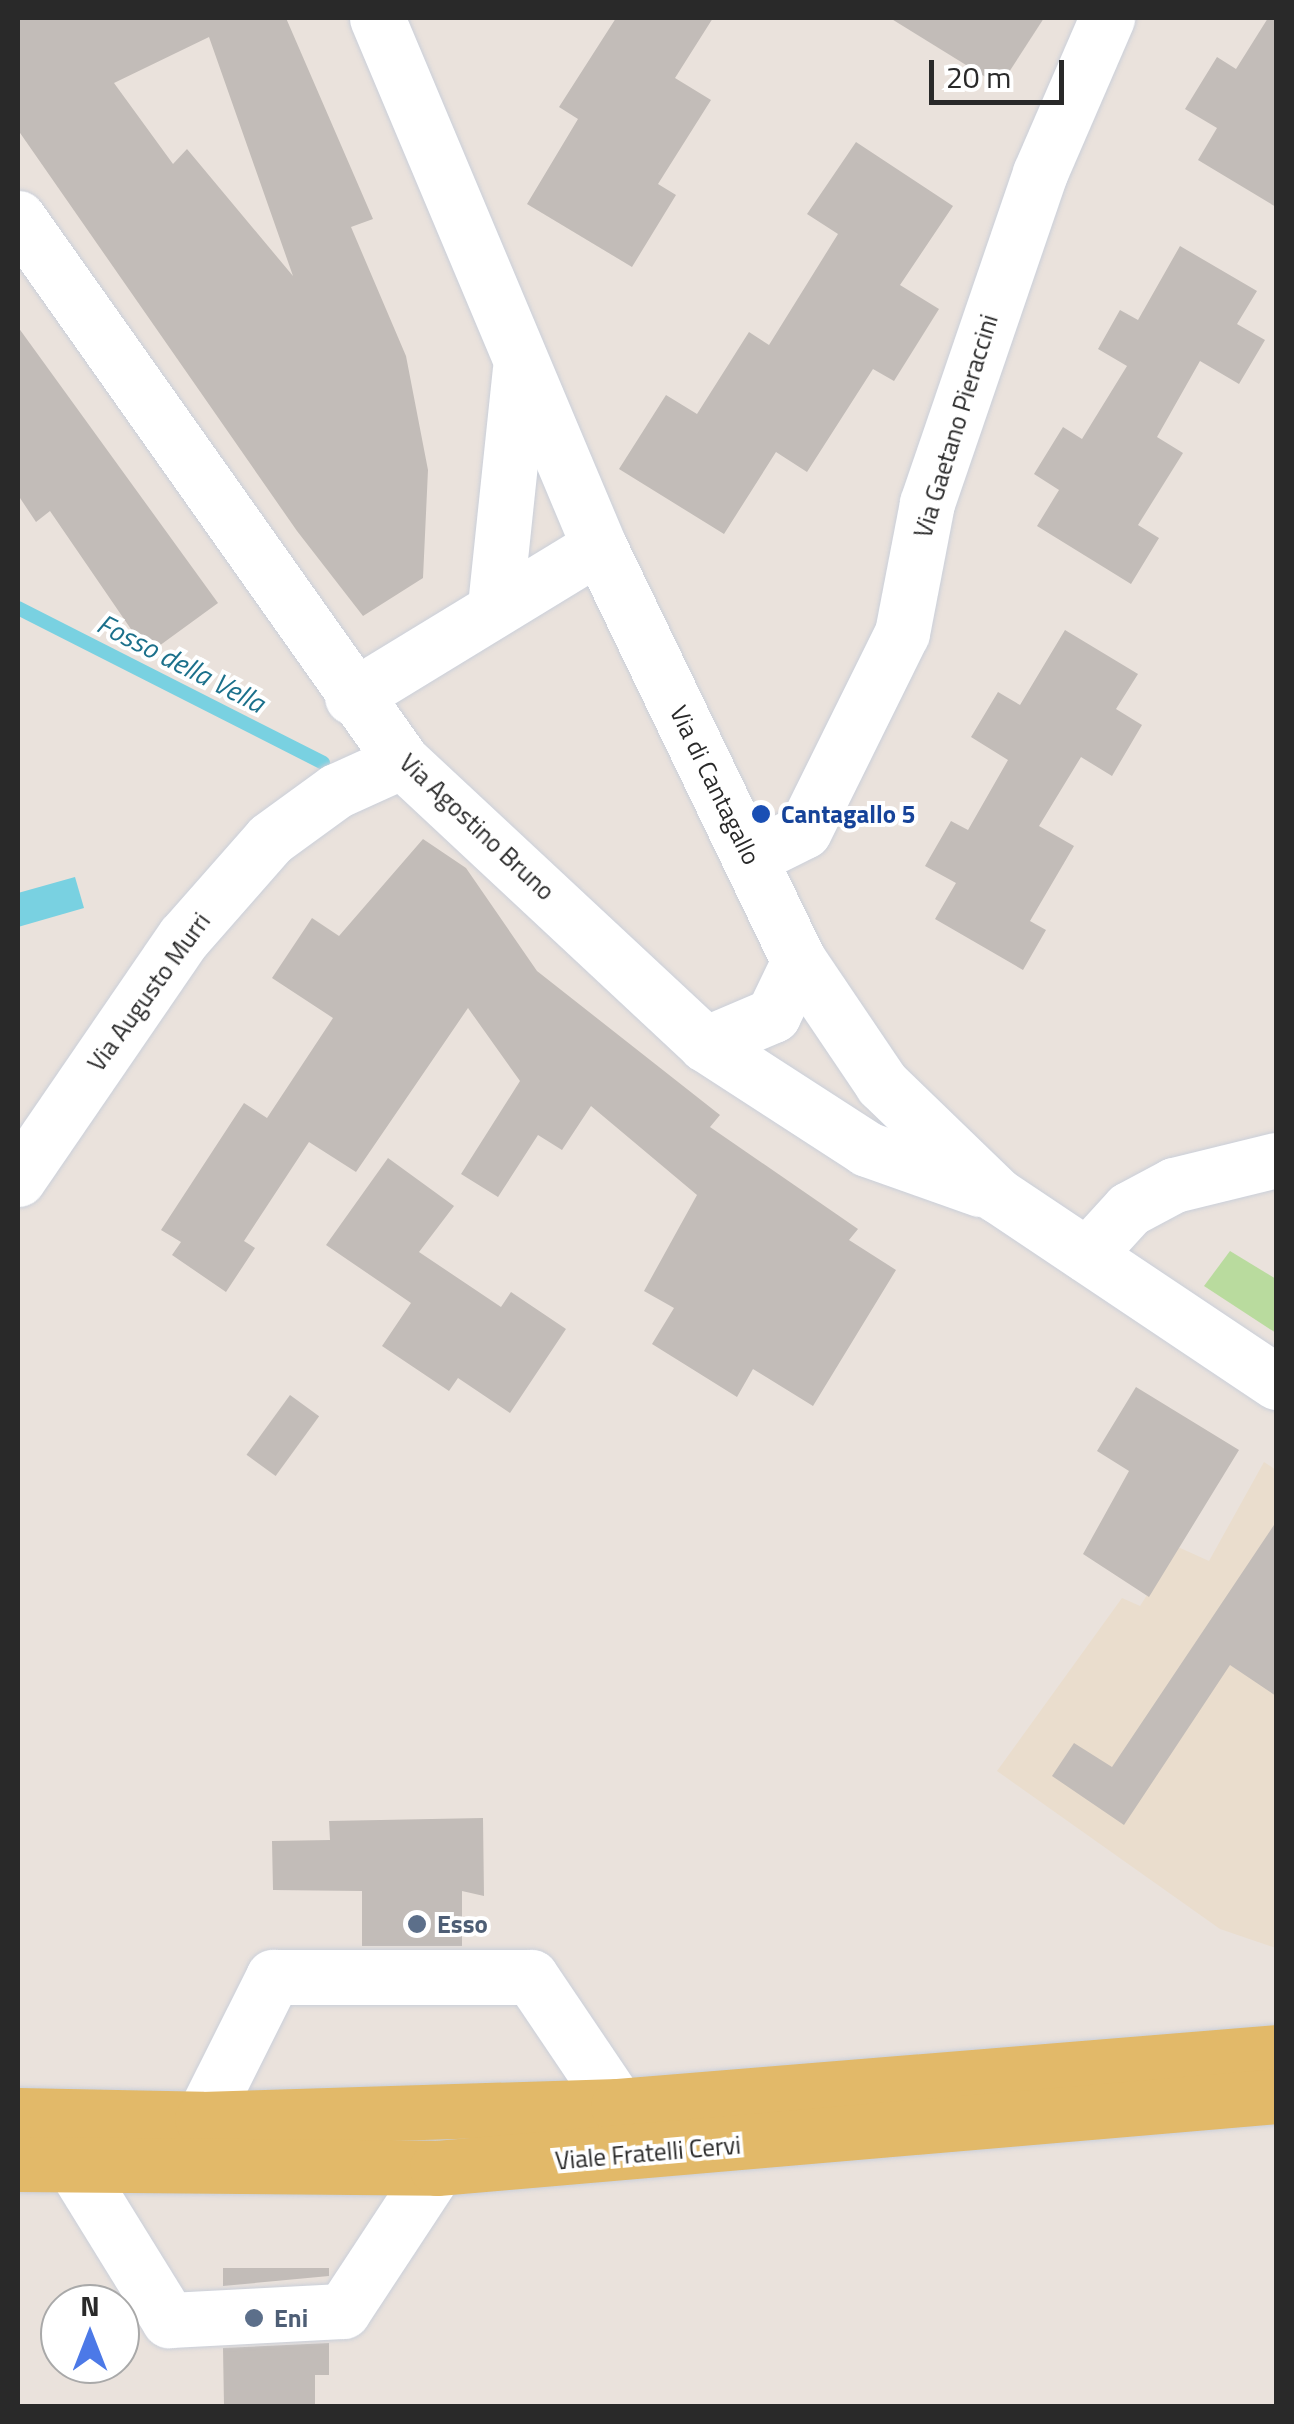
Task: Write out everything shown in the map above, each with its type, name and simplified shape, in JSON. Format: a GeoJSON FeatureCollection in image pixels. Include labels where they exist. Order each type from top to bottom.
{"type":"FeatureCollection","features":[{"type":"Feature","properties":{"kind":"main road","name":"Viale Fratelli Cervi"},"geometry":{"type":"LineString","coordinates":[[18,2115],[202,2119],[618,2106],[1276,2052]]}},
{"type":"Feature","properties":{"kind":"main road","name":"Viale Fratelli Cervi"},"geometry":{"type":"LineString","coordinates":[[18,2164],[76,2168],[437,2168],[1276,2096]]}},
{"type":"Feature","properties":{"kind":"street","name":"Via di Cantagallo"},"geometry":{"type":"LineString","coordinates":[[377,18],[520,367],[599,546],[799,961],[882,1084],[997,1195],[1276,1382]]}},
{"type":"Feature","properties":{"kind":"street","name":"Via Gaetano Pieraccini"},"geometry":{"type":"LineString","coordinates":[[750,858],[804,831],[902,633],[926,503],[1040,174],[1107,18]]}},
{"type":"Feature","properties":{"kind":"street","name":"Via Agostino Bruno"},"geometry":{"type":"LineString","coordinates":[[18,218],[352,696],[402,761],[705,1044],[867,1150],[997,1195]]}},
{"type":"Feature","properties":{"kind":"street"},"geometry":{"type":"LineString","coordinates":[[495,606],[520,367]]}},
{"type":"Feature","properties":{"kind":"street"},"geometry":{"type":"LineString","coordinates":[[352,696],[599,546]]}},
{"type":"Feature","properties":{"kind":"street","name":"Via Augusto Murri"},"geometry":{"type":"LineString","coordinates":[[18,1178],[184,937],[270,839],[336,791],[402,761]]}},
{"type":"Feature","properties":{"kind":"street"},"geometry":{"type":"LineString","coordinates":[[705,1044],[774,1015],[799,961]]}},
{"type":"Feature","properties":{"kind":"street"},"geometry":{"type":"LineString","coordinates":[[1087,1254],[1129,1209],[1174,1185],[1276,1160]]}},
{"type":"Feature","properties":{"kind":"street"},"geometry":{"type":"LineString","coordinates":[[202,2119],[273,1977],[531,1977],[618,2106]]}},
{"type":"Feature","properties":{"kind":"street"},"geometry":{"type":"LineString","coordinates":[[76,2168],[169,2320],[343,2312],[437,2168]]}},
{"type":"Feature","properties":{"kind":"shaded area"},"geometry":{"type":"Polygon","coordinates":[[[1264,1462],[1276,1470],[1276,1948],[1220,1929],[997,1771],[1122,1598],[1140,1606],[1178,1547],[1209,1561],[1264,1462]]]}},
{"type":"Feature","properties":{"kind":"green space"},"geometry":{"type":"Polygon","coordinates":[[[1230,1251],[1276,1279],[1276,1333],[1204,1286],[1230,1251]]]}},
{"type":"Feature","properties":{"kind":"water"},"geometry":{"type":"Polygon","coordinates":[[[75,877],[84,908],[18,927],[18,893],[75,877]]]}},
{"type":"Feature","properties":{"kind":"building"},"geometry":{"type":"Polygon","coordinates":[[[18,18],[286,18],[373,219],[351,227],[406,356],[428,470],[423,578],[363,616],[297,531],[18,130],[18,18]],[[209,37],[114,83],[173,164],[187,149],[293,276],[209,37]]]}},
{"type":"Feature","properties":{"kind":"building"},"geometry":{"type":"Polygon","coordinates":[[[616,18],[713,18],[675,78],[711,100],[658,184],[676,195],[632,267],[527,204],[578,119],[559,107],[616,18]]]}},
{"type":"Feature","properties":{"kind":"building"},"geometry":{"type":"Polygon","coordinates":[[[890,18],[1044,18],[1000,86],[890,18]]]}},
{"type":"Feature","properties":{"kind":"building"},"geometry":{"type":"Polygon","coordinates":[[[1268,18],[1276,18],[1276,207],[1198,160],[1217,128],[1185,109],[1217,57],[1236,69],[1268,18]]]}},
{"type":"Feature","properties":{"kind":"building"},"geometry":{"type":"Polygon","coordinates":[[[856,142],[953,206],[900,285],[939,309],[894,381],[873,369],[807,472],[776,452],[724,534],[619,469],[666,395],[697,414],[749,332],[769,345],[838,234],[807,214],[856,142]]]}},
{"type":"Feature","properties":{"kind":"building"},"geometry":{"type":"Polygon","coordinates":[[[1180,246],[1257,291],[1237,324],[1265,340],[1239,384],[1200,361],[1157,437],[1183,453],[1138,525],[1159,538],[1131,584],[1037,526],[1059,490],[1034,474],[1063,427],[1082,439],[1127,366],[1098,349],[1120,310],[1138,320],[1180,246]]]}},
{"type":"Feature","properties":{"kind":"building"},"geometry":{"type":"Polygon","coordinates":[[[18,327],[218,603],[148,654],[50,511],[36,522],[18,495],[18,327]]]}},
{"type":"Feature","properties":{"kind":"building"},"geometry":{"type":"Polygon","coordinates":[[[1065,630],[1138,674],[1116,709],[1142,725],[1112,776],[1081,757],[1039,826],[1074,846],[1030,921],[1046,930],[1023,970],[935,919],[956,883],[925,866],[951,821],[968,830],[1008,760],[971,737],[998,692],[1020,705],[1065,630]]]}},
{"type":"Feature","properties":{"kind":"building"},"geometry":{"type":"Polygon","coordinates":[[[423,839],[466,868],[537,971],[720,1115],[710,1127],[858,1229],[849,1240],[896,1270],[813,1406],[753,1369],[737,1397],[652,1344],[674,1308],[644,1291],[697,1195],[591,1106],[562,1150],[538,1135],[498,1197],[461,1174],[520,1081],[468,1008],[356,1172],[309,1142],[244,1241],[255,1248],[226,1292],[172,1255],[181,1242],[161,1230],[244,1103],[267,1118],[333,1018],[272,978],[312,918],[339,936],[423,839]]]}},
{"type":"Feature","properties":{"kind":"building"},"geometry":{"type":"Polygon","coordinates":[[[388,1158],[454,1206],[419,1252],[501,1307],[511,1292],[566,1329],[510,1413],[458,1378],[449,1391],[382,1346],[411,1303],[326,1245],[388,1158]]]}},
{"type":"Feature","properties":{"kind":"building"},"geometry":{"type":"Polygon","coordinates":[[[1136,1387],[1239,1450],[1149,1597],[1083,1554],[1129,1471],[1097,1451],[1136,1387]]]}},
{"type":"Feature","properties":{"kind":"building"},"geometry":{"type":"Polygon","coordinates":[[[290,1395],[319,1416],[276,1476],[247,1455],[290,1395]]]}},
{"type":"Feature","properties":{"kind":"building"},"geometry":{"type":"Polygon","coordinates":[[[1276,1522],[1276,1696],[1230,1665],[1124,1825],[1052,1776],[1074,1743],[1112,1767],[1276,1522]]]}},
{"type":"Feature","properties":{"kind":"building"},"geometry":{"type":"Polygon","coordinates":[[[483,1818],[484,1896],[462,1891],[462,1946],[362,1946],[362,1891],[273,1890],[272,1841],[330,1840],[329,1821],[483,1818]]]}},
{"type":"Feature","properties":{"kind":"building"},"geometry":{"type":"Polygon","coordinates":[[[223,2268],[329,2268],[329,2276],[223,2286],[223,2268]]]}},
{"type":"Feature","properties":{"kind":"building"},"geometry":{"type":"Polygon","coordinates":[[[329,2343],[329,2375],[315,2375],[315,2406],[224,2406],[223,2348],[329,2343]]]}},
{"type":"Feature","properties":{"kind":"waterway","name":"Fosso della Vella"},"geometry":{"type":"LineString","coordinates":[[18,608],[323,763]]}},
{"type":"Feature","properties":{"kind":"place","name":"Cantagallo 5"},"geometry":{"type":"Point","coordinates":[761,814]}},
{"type":"Feature","properties":{"kind":"place","name":"Esso"},"geometry":{"type":"Point","coordinates":[417,1924]}},
{"type":"Feature","properties":{"kind":"place","name":"Eni"},"geometry":{"type":"Point","coordinates":[254,2318]}}]}
